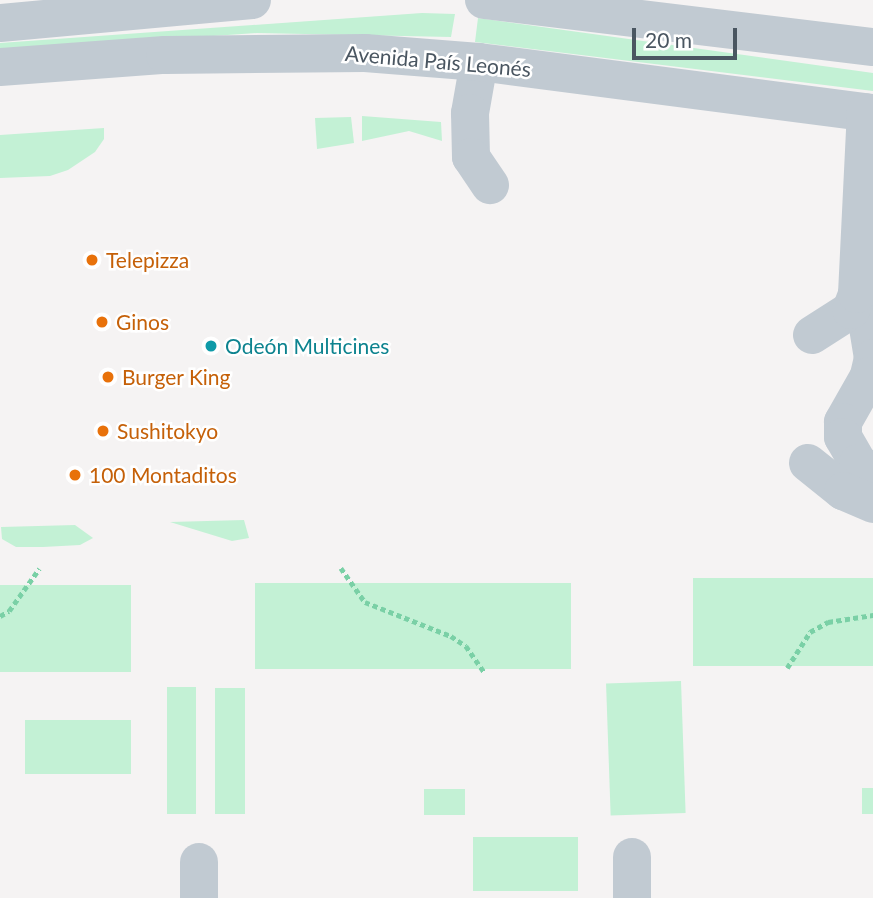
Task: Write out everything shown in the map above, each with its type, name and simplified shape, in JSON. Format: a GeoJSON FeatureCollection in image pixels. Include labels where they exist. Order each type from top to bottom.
{"type":"FeatureCollection","features":[{"type":"Feature","properties":{"kind":"street"},"geometry":{"type":"LineString","coordinates":[[0,23],[252,0]]}},
{"type":"Feature","properties":{"kind":"street"},"geometry":{"type":"LineString","coordinates":[[484,0],[873,47]]}},
{"type":"Feature","properties":{"kind":"street","name":"Avenida País Leonés"},"geometry":{"type":"LineString","coordinates":[[0,67],[264,51],[365,53],[479,62],[870,113]]}},
{"type":"Feature","properties":{"kind":"street"},"geometry":{"type":"LineString","coordinates":[[479,62],[470,113],[471,157],[490,185]]}},
{"type":"Feature","properties":{"kind":"street"},"geometry":{"type":"LineString","coordinates":[[812,335],[843,317],[857,294],[870,113]]}},
{"type":"Feature","properties":{"kind":"street"},"geometry":{"type":"LineString","coordinates":[[857,294],[866,315],[871,348],[871,374],[844,422],[843,437],[858,463],[873,473]]}},
{"type":"Feature","properties":{"kind":"street"},"geometry":{"type":"LineString","coordinates":[[808,463],[843,491],[873,504]]}},
{"type":"Feature","properties":{"kind":"street"},"geometry":{"type":"LineString","coordinates":[[632,857],[632,898]]}},
{"type":"Feature","properties":{"kind":"path"},"geometry":{"type":"LineString","coordinates":[[341,568],[365,602],[451,636],[466,646],[484,672]]}},
{"type":"Feature","properties":{"kind":"path"},"geometry":{"type":"LineString","coordinates":[[0,615],[9,611],[39,569]]}},
{"type":"Feature","properties":{"kind":"path"},"geometry":{"type":"LineString","coordinates":[[787,668],[810,632],[828,622],[873,615]]}},
{"type":"Feature","properties":{"kind":"green space"},"geometry":{"type":"Polygon","coordinates":[[[422,13],[455,14],[451,37],[257,33],[0,51],[0,43],[422,13]]]}},
{"type":"Feature","properties":{"kind":"green space"},"geometry":{"type":"Polygon","coordinates":[[[478,18],[873,73],[873,91],[475,42],[478,18]]]}},
{"type":"Feature","properties":{"kind":"green space"},"geometry":{"type":"Polygon","coordinates":[[[362,116],[441,122],[442,141],[409,131],[362,141],[362,116]]]}},
{"type":"Feature","properties":{"kind":"green space"},"geometry":{"type":"Polygon","coordinates":[[[351,117],[354,143],[317,149],[315,118],[351,117]]]}},
{"type":"Feature","properties":{"kind":"green space"},"geometry":{"type":"Polygon","coordinates":[[[104,128],[104,139],[95,152],[68,170],[50,176],[0,178],[0,135],[104,128]]]}},
{"type":"Feature","properties":{"kind":"green space"},"geometry":{"type":"Polygon","coordinates":[[[244,520],[249,538],[232,541],[170,522],[244,520]]]}},
{"type":"Feature","properties":{"kind":"green space"},"geometry":{"type":"Polygon","coordinates":[[[75,525],[93,538],[80,545],[43,547],[16,547],[2,539],[1,527],[75,525]]]}},
{"type":"Feature","properties":{"kind":"green space"},"geometry":{"type":"Polygon","coordinates":[[[693,578],[873,578],[873,666],[693,666],[693,578]]]}},
{"type":"Feature","properties":{"kind":"green space"},"geometry":{"type":"Polygon","coordinates":[[[255,583],[571,583],[571,669],[255,669],[255,583]]]}},
{"type":"Feature","properties":{"kind":"green space"},"geometry":{"type":"Polygon","coordinates":[[[0,585],[131,585],[131,672],[0,672],[0,585]]]}},
{"type":"Feature","properties":{"kind":"green space"},"geometry":{"type":"Polygon","coordinates":[[[681,681],[686,813],[611,816],[606,684],[681,681]]]}},
{"type":"Feature","properties":{"kind":"green space"},"geometry":{"type":"Polygon","coordinates":[[[167,687],[196,687],[196,814],[167,814],[167,687]]]}},
{"type":"Feature","properties":{"kind":"green space"},"geometry":{"type":"Polygon","coordinates":[[[215,688],[245,688],[245,814],[215,814],[215,688]]]}},
{"type":"Feature","properties":{"kind":"green space"},"geometry":{"type":"Polygon","coordinates":[[[25,720],[131,720],[131,774],[25,774],[25,720]]]}},
{"type":"Feature","properties":{"kind":"green space"},"geometry":{"type":"Polygon","coordinates":[[[862,788],[873,788],[873,814],[862,814],[862,788]]]}},
{"type":"Feature","properties":{"kind":"green space"},"geometry":{"type":"Polygon","coordinates":[[[424,789],[465,789],[465,815],[424,815],[424,789]]]}},
{"type":"Feature","properties":{"kind":"green space"},"geometry":{"type":"Polygon","coordinates":[[[473,837],[578,837],[578,891],[473,891],[473,837]]]}},
{"type":"Feature","properties":{"kind":"place","name":"Telepizza"},"geometry":{"type":"Point","coordinates":[92,260]}},
{"type":"Feature","properties":{"kind":"place","name":"Ginos"},"geometry":{"type":"Point","coordinates":[102,322]}},
{"type":"Feature","properties":{"kind":"place","name":"Odeón Multicines"},"geometry":{"type":"Point","coordinates":[211,346]}},
{"type":"Feature","properties":{"kind":"place","name":"Burger King"},"geometry":{"type":"Point","coordinates":[108,377]}},
{"type":"Feature","properties":{"kind":"place","name":"Sushitokyo"},"geometry":{"type":"Point","coordinates":[103,431]}},
{"type":"Feature","properties":{"kind":"place","name":"100 Montaditos"},"geometry":{"type":"Point","coordinates":[75,475]}}]}
